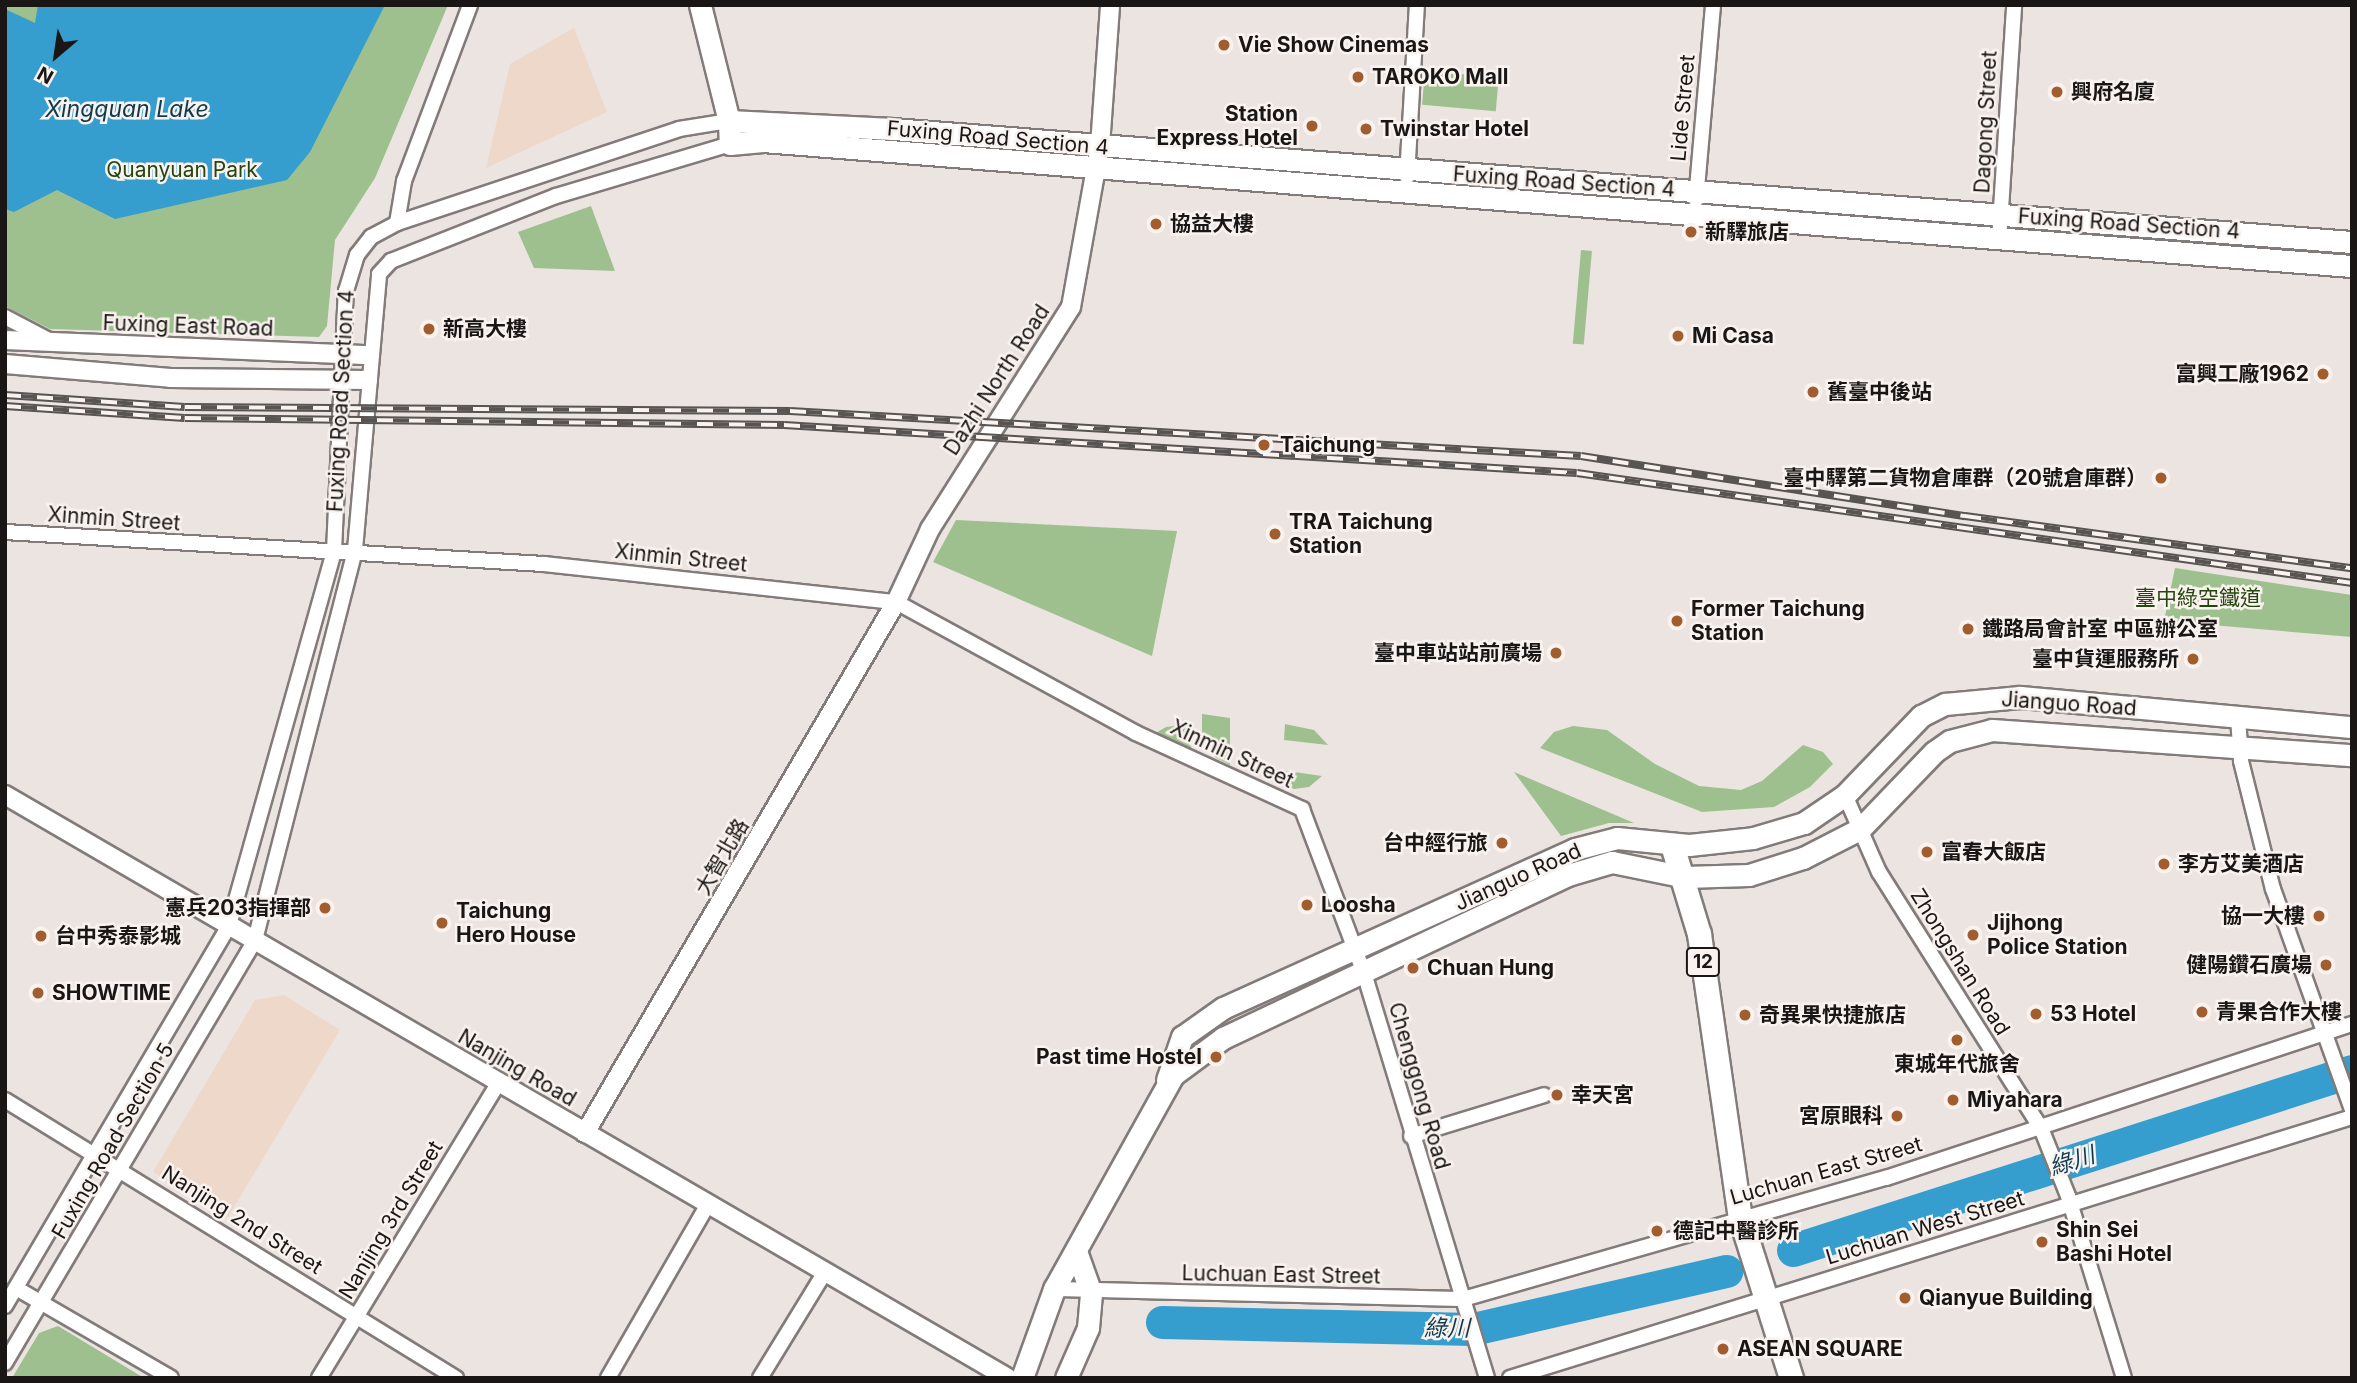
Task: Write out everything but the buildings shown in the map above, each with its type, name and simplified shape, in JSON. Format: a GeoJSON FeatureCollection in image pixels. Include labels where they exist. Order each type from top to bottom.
{"type":"FeatureCollection","features":[{"type":"Feature","properties":{"kind":"main road"},"geometry":{"type":"LineString","coordinates":[[701,5],[729,121],[730,144]]}},
{"type":"Feature","properties":{"kind":"main road","name":"Fuxing Road Section 4"},"geometry":{"type":"LineString","coordinates":[[729,121],[1100,146],[2352,242]]}},
{"type":"Feature","properties":{"kind":"main road","name":"Fuxing Road Section 4"},"geometry":{"type":"LineString","coordinates":[[730,144],[763,141],[2352,266]]}},
{"type":"Feature","properties":{"kind":"main road","name":"Jianguo Road"},"geometry":{"type":"LineString","coordinates":[[1163,1091],[1182,1037],[1223,1008],[1356,951],[1575,849],[1617,838],[1672,845],[1780,832],[1818,816],[1845,795],[1901,733],[1945,704],[2020,697],[2352,727]]}},
{"type":"Feature","properties":{"kind":"main road","name":"Jianguo Road"},"geometry":{"type":"LineString","coordinates":[[1022,1378],[1054,1289],[1173,1075],[1204,1049],[1364,973],[1598,865],[1624,862],[1685,877],[1749,875],[1774,868],[1860,829],[1934,752],[1974,733],[2015,729],[2238,744],[2352,755]]}},
{"type":"Feature","properties":{"kind":"main road","name":"12"},"geometry":{"type":"LineString","coordinates":[[1672,845],[1685,877],[1699,934],[1742,1224],[1791,1378]]}},
{"type":"Feature","properties":{"kind":"main road"},"geometry":{"type":"LineString","coordinates":[[1066,1378],[1088,1328],[1091,1293],[1076,1251]]}},
{"type":"Feature","properties":{"kind":"street"},"geometry":{"type":"LineString","coordinates":[[397,223],[404,181],[470,5]]}},
{"type":"Feature","properties":{"kind":"street","name":"Dazhi North Road"},"geometry":{"type":"LineString","coordinates":[[896,603],[930,529],[1071,307],[1100,146],[1110,5]]}},
{"type":"Feature","properties":{"kind":"street"},"geometry":{"type":"LineString","coordinates":[[1406,192],[1417,5]]}},
{"type":"Feature","properties":{"kind":"street","name":"Lide Street"},"geometry":{"type":"LineString","coordinates":[[1695,215],[1713,5]]}},
{"type":"Feature","properties":{"kind":"street","name":"Dagong Street"},"geometry":{"type":"LineString","coordinates":[[1999,240],[2014,5]]}},
{"type":"Feature","properties":{"kind":"street","name":"Fuxing Road Section 4"},"geometry":{"type":"LineString","coordinates":[[229,925],[334,551],[346,291],[352,264],[371,237],[397,223],[679,130],[729,121]]}},
{"type":"Feature","properties":{"kind":"street","name":"Fuxing Road Section 4"},"geometry":{"type":"LineString","coordinates":[[255,940],[355,550],[376,284],[391,261],[556,196],[730,144]]}},
{"type":"Feature","properties":{"kind":"street"},"geometry":{"type":"LineString","coordinates":[[5,317],[55,344]]}},
{"type":"Feature","properties":{"kind":"street","name":"Fuxing East Road"},"geometry":{"type":"LineString","coordinates":[[5,340],[370,355]]}},
{"type":"Feature","properties":{"kind":"street"},"geometry":{"type":"LineString","coordinates":[[5,364],[170,378],[368,380]]}},
{"type":"Feature","properties":{"kind":"street","name":"Xinmin Street"},"geometry":{"type":"LineString","coordinates":[[5,532],[355,550],[544,565],[896,603],[1136,733],[1302,809]]}},
{"type":"Feature","properties":{"kind":"street","name":"大智北路"},"geometry":{"type":"LineString","coordinates":[[585,1133],[896,603]]}},
{"type":"Feature","properties":{"kind":"street"},"geometry":{"type":"LineString","coordinates":[[2238,717],[2238,744],[2273,889],[2322,1034],[2350,1106]]}},
{"type":"Feature","properties":{"kind":"street","name":"Nanjing Road"},"geometry":{"type":"LineString","coordinates":[[5,795],[498,1084],[1008,1378]]}},
{"type":"Feature","properties":{"kind":"street","name":"Zhongshan Road"},"geometry":{"type":"LineString","coordinates":[[1845,795],[1879,872],[2041,1128],[2069,1200]]}},
{"type":"Feature","properties":{"kind":"street","name":"Chenggong Road"},"geometry":{"type":"LineString","coordinates":[[1302,809],[1364,973],[1411,1136],[1487,1378]]}},
{"type":"Feature","properties":{"kind":"street","name":"Fuxing Road Section 5"},"geometry":{"type":"LineString","coordinates":[[5,1307],[97,1156],[229,925]]}},
{"type":"Feature","properties":{"kind":"street","name":"Fuxing Road Section 5"},"geometry":{"type":"LineString","coordinates":[[5,1363],[121,1171],[255,940]]}},
{"type":"Feature","properties":{"kind":"street","name":"Luchuan East Street"},"geometry":{"type":"LineString","coordinates":[[1054,1289],[1091,1293],[1463,1299],[1742,1224],[2352,1024]]}},
{"type":"Feature","properties":{"kind":"street"},"geometry":{"type":"LineString","coordinates":[[1182,1037],[1204,1049]]}},
{"type":"Feature","properties":{"kind":"street","name":"Nanjing 3rd Street"},"geometry":{"type":"LineString","coordinates":[[319,1378],[498,1084]]}},
{"type":"Feature","properties":{"kind":"street"},"geometry":{"type":"LineString","coordinates":[[1411,1136],[1544,1095]]}},
{"type":"Feature","properties":{"kind":"street","name":"Nanjing 2nd Street"},"geometry":{"type":"LineString","coordinates":[[5,1100],[456,1378]]}},
{"type":"Feature","properties":{"kind":"street","name":"Luchuan West Street"},"geometry":{"type":"LineString","coordinates":[[1510,1378],[1763,1292],[2352,1117]]}},
{"type":"Feature","properties":{"kind":"street"},"geometry":{"type":"LineString","coordinates":[[2069,1200],[2124,1378]]}},
{"type":"Feature","properties":{"kind":"street"},"geometry":{"type":"LineString","coordinates":[[608,1378],[708,1204]]}},
{"type":"Feature","properties":{"kind":"street"},"geometry":{"type":"LineString","coordinates":[[760,1378],[825,1272]]}},
{"type":"Feature","properties":{"kind":"street"},"geometry":{"type":"LineString","coordinates":[[16,1288],[171,1378]]}},
{"type":"Feature","properties":{"kind":"shaded area"},"geometry":{"type":"Polygon","coordinates":[[[574,28],[607,112],[486,168],[510,64],[574,28]]]}},
{"type":"Feature","properties":{"kind":"shaded area"},"geometry":{"type":"Polygon","coordinates":[[[284,995],[340,1030],[228,1217],[153,1172],[255,1000],[284,995]]]}},
{"type":"Feature","properties":{"kind":"green space","name":"Quanyuan Park"},"geometry":{"type":"Polygon","coordinates":[[[5,5],[448,5],[375,178],[335,240],[327,326],[319,337],[50,329],[5,306],[5,5]]]}},
{"type":"Feature","properties":{"kind":"green space"},"geometry":{"type":"Polygon","coordinates":[[[1425,71],[1499,77],[1496,111],[1422,105],[1425,71]]]}},
{"type":"Feature","properties":{"kind":"green space"},"geometry":{"type":"Polygon","coordinates":[[[591,206],[615,271],[534,268],[518,232],[591,206]]]}},
{"type":"Feature","properties":{"kind":"green space"},"geometry":{"type":"Polygon","coordinates":[[[1581,250],[1592,251],[1584,345],[1573,344],[1581,250]]]}},
{"type":"Feature","properties":{"kind":"green space"},"geometry":{"type":"Polygon","coordinates":[[[956,520],[1177,531],[1152,656],[933,562],[956,520]]]}},
{"type":"Feature","properties":{"kind":"green space","name":"臺中綠空鐵道"},"geometry":{"type":"Polygon","coordinates":[[[2175,568],[2352,595],[2352,637],[2164,621],[2175,568]]]}},
{"type":"Feature","properties":{"kind":"green space"},"geometry":{"type":"Polygon","coordinates":[[[1202,714],[1230,718],[1230,765],[1216,758],[1202,742],[1202,714]]]}},
{"type":"Feature","properties":{"kind":"green space"},"geometry":{"type":"Polygon","coordinates":[[[1191,724],[1188,740],[1194,754],[1154,734],[1166,727],[1191,724]]]}},
{"type":"Feature","properties":{"kind":"green space"},"geometry":{"type":"Polygon","coordinates":[[[1285,724],[1314,730],[1328,745],[1284,740],[1285,724]]]}},
{"type":"Feature","properties":{"kind":"green space"},"geometry":{"type":"Polygon","coordinates":[[[1573,726],[1607,730],[1655,764],[1699,786],[1741,790],[1762,781],[1803,745],[1823,752],[1833,764],[1810,787],[1774,807],[1702,812],[1540,748],[1554,732],[1573,726]]]}},
{"type":"Feature","properties":{"kind":"green space"},"geometry":{"type":"Polygon","coordinates":[[[1266,768],[1322,776],[1309,787],[1294,789],[1278,782],[1266,768]]]}},
{"type":"Feature","properties":{"kind":"green space"},"geometry":{"type":"Polygon","coordinates":[[[1514,772],[1634,823],[1609,823],[1561,836],[1514,772]]]}},
{"type":"Feature","properties":{"kind":"green space"},"geometry":{"type":"Polygon","coordinates":[[[58,1326],[144,1378],[12,1378],[39,1333],[58,1326]]]}},
{"type":"Feature","properties":{"kind":"water","name":"Xingquan Lake"},"geometry":{"type":"Polygon","coordinates":[[[38,5],[385,5],[310,152],[287,180],[115,219],[57,190],[14,212],[5,209],[5,9],[35,23],[38,5]]]}},
{"type":"Feature","properties":{"kind":"waterway","name":"綠川"},"geometry":{"type":"LineString","coordinates":[[1793,1250],[2352,1071]]}},
{"type":"Feature","properties":{"kind":"waterway","name":"綠川"},"geometry":{"type":"LineString","coordinates":[[1162,1322],[1473,1329],[1726,1271]]}},
{"type":"Feature","properties":{"kind":"railway"},"geometry":{"type":"LineString","coordinates":[[5,395],[185,407],[790,411],[1581,456],[1965,516],[2352,568]]}},
{"type":"Feature","properties":{"kind":"railway"},"geometry":{"type":"LineString","coordinates":[[5,406],[185,418],[784,425],[1577,473],[2352,583]]}},
{"type":"Feature","properties":{"kind":"place","name":"Vie Show Cinemas"},"geometry":{"type":"Point","coordinates":[1224,45]}},
{"type":"Feature","properties":{"kind":"place","name":"TAROKO Mall"},"geometry":{"type":"Point","coordinates":[1358,77]}},
{"type":"Feature","properties":{"kind":"place","name":"興府名廈"},"geometry":{"type":"Point","coordinates":[2057,92]}},
{"type":"Feature","properties":{"kind":"place","name":"Station Express Hotel"},"geometry":{"type":"Point","coordinates":[1312,126]}},
{"type":"Feature","properties":{"kind":"place","name":"Twinstar Hotel"},"geometry":{"type":"Point","coordinates":[1366,129]}},
{"type":"Feature","properties":{"kind":"place","name":"協益大樓"},"geometry":{"type":"Point","coordinates":[1156,224]}},
{"type":"Feature","properties":{"kind":"place","name":"新驛旅店"},"geometry":{"type":"Point","coordinates":[1691,232]}},
{"type":"Feature","properties":{"kind":"place","name":"新高大樓"},"geometry":{"type":"Point","coordinates":[429,329]}},
{"type":"Feature","properties":{"kind":"place","name":"Mi Casa"},"geometry":{"type":"Point","coordinates":[1678,336]}},
{"type":"Feature","properties":{"kind":"place","name":"富興工廠1962"},"geometry":{"type":"Point","coordinates":[2323,374]}},
{"type":"Feature","properties":{"kind":"place","name":"舊臺中後站"},"geometry":{"type":"Point","coordinates":[1813,392]}},
{"type":"Feature","properties":{"kind":"place","name":"Taichung"},"geometry":{"type":"Point","coordinates":[1264,445]}},
{"type":"Feature","properties":{"kind":"place","name":"臺中驛第二貨物倉庫群（20號倉庫群）"},"geometry":{"type":"Point","coordinates":[2161,478]}},
{"type":"Feature","properties":{"kind":"place","name":"TRA Taichung Station"},"geometry":{"type":"Point","coordinates":[1275,534]}},
{"type":"Feature","properties":{"kind":"place","name":"Former Taichung Station"},"geometry":{"type":"Point","coordinates":[1677,621]}},
{"type":"Feature","properties":{"kind":"place","name":"鐵路局會計室 中區辦公室"},"geometry":{"type":"Point","coordinates":[1968,629]}},
{"type":"Feature","properties":{"kind":"place","name":"臺中車站站前廣場"},"geometry":{"type":"Point","coordinates":[1556,653]}},
{"type":"Feature","properties":{"kind":"place","name":"臺中貨運服務所"},"geometry":{"type":"Point","coordinates":[2193,659]}},
{"type":"Feature","properties":{"kind":"place","name":"台中經行旅"},"geometry":{"type":"Point","coordinates":[1502,843]}},
{"type":"Feature","properties":{"kind":"place","name":"富春大飯店"},"geometry":{"type":"Point","coordinates":[1927,852]}},
{"type":"Feature","properties":{"kind":"place","name":"李方艾美酒店"},"geometry":{"type":"Point","coordinates":[2164,864]}},
{"type":"Feature","properties":{"kind":"place","name":"Loosha"},"geometry":{"type":"Point","coordinates":[1307,905]}},
{"type":"Feature","properties":{"kind":"place","name":"憲兵203指揮部"},"geometry":{"type":"Point","coordinates":[325,908]}},
{"type":"Feature","properties":{"kind":"place","name":"協一大樓"},"geometry":{"type":"Point","coordinates":[2319,916]}},
{"type":"Feature","properties":{"kind":"place","name":"Taichung Hero House"},"geometry":{"type":"Point","coordinates":[442,923]}},
{"type":"Feature","properties":{"kind":"place","name":"Jijhong Police Station"},"geometry":{"type":"Point","coordinates":[1973,935]}},
{"type":"Feature","properties":{"kind":"place","name":"台中秀泰影城"},"geometry":{"type":"Point","coordinates":[41,936]}},
{"type":"Feature","properties":{"kind":"place","name":"健陽鑽石廣場"},"geometry":{"type":"Point","coordinates":[2326,965]}},
{"type":"Feature","properties":{"kind":"place","name":"Chuan Hung"},"geometry":{"type":"Point","coordinates":[1413,968]}},
{"type":"Feature","properties":{"kind":"place","name":"SHOWTIME"},"geometry":{"type":"Point","coordinates":[38,993]}},
{"type":"Feature","properties":{"kind":"place","name":"青果合作大樓"},"geometry":{"type":"Point","coordinates":[2202,1012]}},
{"type":"Feature","properties":{"kind":"place","name":"53 Hotel"},"geometry":{"type":"Point","coordinates":[2036,1014]}},
{"type":"Feature","properties":{"kind":"place","name":"奇異果快捷旅店"},"geometry":{"type":"Point","coordinates":[1745,1015]}},
{"type":"Feature","properties":{"kind":"place","name":"東城年代旅舍"},"geometry":{"type":"Point","coordinates":[1957,1040]}},
{"type":"Feature","properties":{"kind":"place","name":"Past time Hostel"},"geometry":{"type":"Point","coordinates":[1216,1057]}},
{"type":"Feature","properties":{"kind":"place","name":"幸天宮"},"geometry":{"type":"Point","coordinates":[1557,1095]}},
{"type":"Feature","properties":{"kind":"place","name":"Miyahara"},"geometry":{"type":"Point","coordinates":[1953,1100]}},
{"type":"Feature","properties":{"kind":"place","name":"宮原眼科"},"geometry":{"type":"Point","coordinates":[1897,1116]}},
{"type":"Feature","properties":{"kind":"place","name":"德記中醫診所"},"geometry":{"type":"Point","coordinates":[1657,1231]}},
{"type":"Feature","properties":{"kind":"place","name":"Shin Sei Bashi Hotel"},"geometry":{"type":"Point","coordinates":[2042,1242]}},
{"type":"Feature","properties":{"kind":"place","name":"Qianyue Building"},"geometry":{"type":"Point","coordinates":[1905,1298]}},
{"type":"Feature","properties":{"kind":"place","name":"ASEAN SQUARE"},"geometry":{"type":"Point","coordinates":[1723,1349]}}]}
